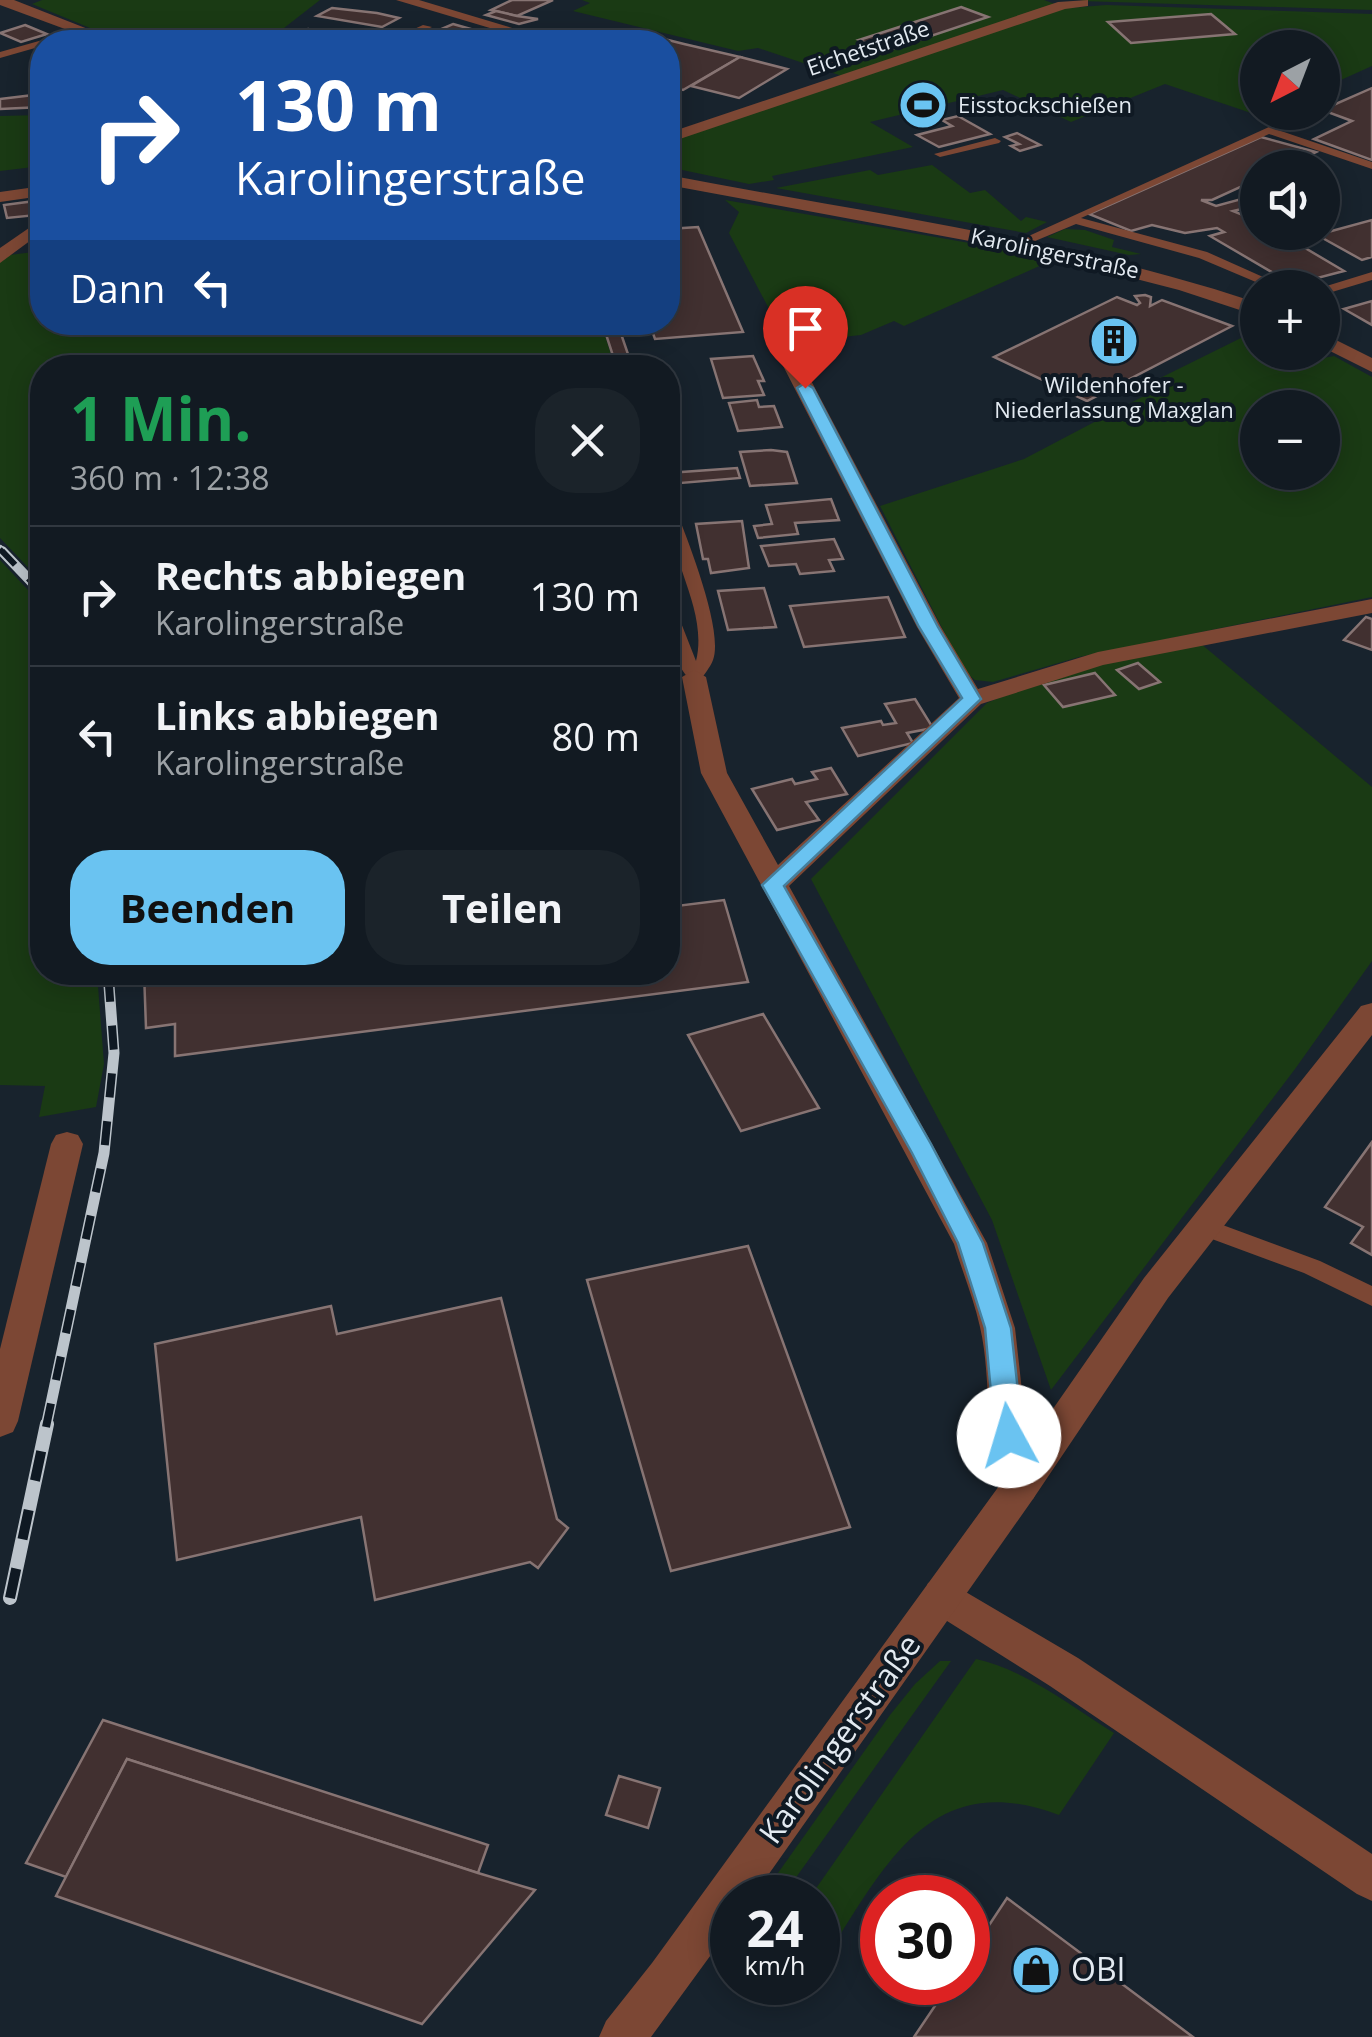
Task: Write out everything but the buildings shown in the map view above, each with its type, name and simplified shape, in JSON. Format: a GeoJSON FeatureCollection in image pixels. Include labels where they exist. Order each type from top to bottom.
{"type":"FeatureCollection","features":[{"type":"Feature","properties":{"kind":"street"},"geometry":{"type":"LineString","coordinates":[[0,0],[82,30]]}},
{"type":"Feature","properties":{"kind":"street"},"geometry":{"type":"LineString","coordinates":[[403,0],[515,30]]}},
{"type":"Feature","properties":{"kind":"street","name":"Eichetstraße"},"geometry":{"type":"LineString","coordinates":[[680,134],[1062,5],[1083,3]]}},
{"type":"Feature","properties":{"kind":"street","name":"Karolingerstraße"},"geometry":{"type":"LineString","coordinates":[[680,182],[1019,243],[1144,272],[1240,304]]}},
{"type":"Feature","properties":{"kind":"street"},"geometry":{"type":"LineString","coordinates":[[0,197],[30,193]]}},
{"type":"Feature","properties":{"kind":"street"},"geometry":{"type":"LineString","coordinates":[[5,254],[30,234]]}},
{"type":"Feature","properties":{"kind":"street"},"geometry":{"type":"LineString","coordinates":[[5,254],[30,249]]}},
{"type":"Feature","properties":{"kind":"street"},"geometry":{"type":"LineString","coordinates":[[1340,349],[1372,366]]}},
{"type":"Feature","properties":{"kind":"street"},"geometry":{"type":"LineString","coordinates":[[787,354],[928,627],[972,699]]}},
{"type":"Feature","properties":{"kind":"street"},"geometry":{"type":"LineString","coordinates":[[773,885],[972,699],[1098,658],[1372,606]]}},
{"type":"Feature","properties":{"kind":"street"},"geometry":{"type":"LineString","coordinates":[[694,678],[714,773],[923,1150],[970,1243],[998,1328],[1009,1436],[1020,1487]]}},
{"type":"Feature","properties":{"kind":"street","name":"Karolingerstraße"},"geometry":{"type":"LineString","coordinates":[[622,2037],[668,1979],[1020,1487],[1201,1226],[1372,1014]]}},
{"type":"Feature","properties":{"kind":"street"},"geometry":{"type":"LineString","coordinates":[[0,1421],[67,1144]]}},
{"type":"Feature","properties":{"kind":"street"},"geometry":{"type":"LineString","coordinates":[[942,1596],[1064,1672],[1372,1879]]}},
{"type":"Feature","properties":{"kind":"lane"},"geometry":{"type":"LineString","coordinates":[[418,30],[427,26]]}},
{"type":"Feature","properties":{"kind":"lane"},"geometry":{"type":"LineString","coordinates":[[0,55],[30,47]]}},
{"type":"Feature","properties":{"kind":"lane"},"geometry":{"type":"LineString","coordinates":[[1019,243],[1269,130],[1372,166]]}},
{"type":"Feature","properties":{"kind":"lane"},"geometry":{"type":"LineString","coordinates":[[940,154],[994,141]]}},
{"type":"Feature","properties":{"kind":"lane"},"geometry":{"type":"LineString","coordinates":[[1064,204],[1074,218],[1203,255],[1240,270]]}},
{"type":"Feature","properties":{"kind":"lane"},"geometry":{"type":"LineString","coordinates":[[1340,282],[1368,270]]}},
{"type":"Feature","properties":{"kind":"lane"},"geometry":{"type":"LineString","coordinates":[[680,542],[700,615],[706,657],[694,678]]}},
{"type":"Feature","properties":{"kind":"lane"},"geometry":{"type":"LineString","coordinates":[[680,641],[694,678]]}},
{"type":"Feature","properties":{"kind":"lane"},"geometry":{"type":"LineString","coordinates":[[1201,1226],[1299,1262],[1372,1298]]}},
{"type":"Feature","properties":{"kind":"green space"},"geometry":{"type":"Polygon","coordinates":[[[42,0],[320,0],[281,30],[95,30],[32,4],[42,0]]]}},
{"type":"Feature","properties":{"kind":"green space"},"geometry":{"type":"Polygon","coordinates":[[[582,0],[1044,0],[1055,4],[842,76],[758,48],[738,51],[680,37],[680,30],[651,30],[573,11],[590,3],[582,0]]]}},
{"type":"Feature","properties":{"kind":"green space"},"geometry":{"type":"Polygon","coordinates":[[[1083,0],[1372,0],[1372,10],[1081,1],[1083,0]]]}},
{"type":"Feature","properties":{"kind":"green space"},"geometry":{"type":"Polygon","coordinates":[[[1106,5],[1372,14],[1372,66],[1340,80],[1340,30],[1240,30],[1240,109],[1165,84],[1071,122],[1003,90],[870,122],[913,147],[749,184],[680,170],[680,138],[1058,9],[1106,5]]]}},
{"type":"Feature","properties":{"kind":"green space"},"geometry":{"type":"Polygon","coordinates":[[[30,115],[30,167],[0,171],[0,116],[30,115]]]}},
{"type":"Feature","properties":{"kind":"green space"},"geometry":{"type":"Polygon","coordinates":[[[932,165],[970,193],[985,190],[1021,221],[1026,217],[1047,222],[1026,233],[776,188],[870,170],[878,175],[932,165]]]}},
{"type":"Feature","properties":{"kind":"green space"},"geometry":{"type":"Polygon","coordinates":[[[725,200],[1053,260],[904,326],[894,321],[861,335],[787,343],[729,233],[739,212],[725,200]]]}},
{"type":"Feature","properties":{"kind":"green space"},"geometry":{"type":"Polygon","coordinates":[[[1065,229],[1085,230],[1114,240],[1112,247],[1141,254],[1129,255],[1047,237],[1065,229]]]}},
{"type":"Feature","properties":{"kind":"green space"},"geometry":{"type":"Polygon","coordinates":[[[30,252],[30,335],[605,335],[611,355],[30,355],[30,569],[0,538],[0,262],[9,255],[30,252]]]}},
{"type":"Feature","properties":{"kind":"green space"},"geometry":{"type":"Polygon","coordinates":[[[1240,338],[1240,370],[1340,370],[1340,359],[1372,377],[1372,597],[1079,657],[993,682],[975,680],[964,671],[880,506],[1024,459],[1161,387],[1152,382],[1240,338]]]}},
{"type":"Feature","properties":{"kind":"green space"},"geometry":{"type":"Polygon","coordinates":[[[0,560],[30,592],[30,985],[98,985],[104,1064],[96,1107],[39,1117],[45,1086],[0,1085],[0,560]]]}},
{"type":"Feature","properties":{"kind":"green space"},"geometry":{"type":"Polygon","coordinates":[[[1200,643],[1372,787],[1372,961],[1295,1069],[1051,1390],[992,1220],[811,879],[987,703],[1036,682],[1096,665],[1200,643]]]}},
{"type":"Feature","properties":{"kind":"green space"},"geometry":{"type":"Polygon","coordinates":[[[976,1659],[1030,1680],[1114,1733],[1059,1815],[1012,1803],[973,1804],[940,1817],[911,1838],[880,1875],[860,1875],[860,1904],[840,1935],[840,1875],[825,1875],[976,1659]]]}},
{"type":"Feature","properties":{"kind":"green space"},"geometry":{"type":"Polygon","coordinates":[[[940,1661],[951,1661],[798,1875],[777,1875],[890,1715],[940,1661]]]}},
{"type":"Feature","properties":{"kind":"railway"},"geometry":{"type":"LineString","coordinates":[[2,551],[30,580]]}},
{"type":"Feature","properties":{"kind":"railway"},"geometry":{"type":"LineString","coordinates":[[46,1427],[104,1153],[114,1053],[109,985]]}},
{"type":"Feature","properties":{"kind":"railway"},"geometry":{"type":"LineString","coordinates":[[10,1598],[47,1424]]}},
{"type":"Feature","properties":{"kind":"place","name":"Eisstockschießen"},"geometry":{"type":"Point","coordinates":[923,105]}},
{"type":"Feature","properties":{"kind":"place","name":"Wildenhofer - Niederlassung Maxglan"},"geometry":{"type":"Point","coordinates":[1114,341]}},
{"type":"Feature","properties":{"kind":"place","name":"OBI"},"geometry":{"type":"Point","coordinates":[1036,1970]}},
{"type":"Feature","properties":{"kind":"route"},"geometry":{"type":"LineString","coordinates":[[805,388],[928,627],[972,699],[773,885],[923,1150],[970,1243],[998,1328],[1009,1436]]}}]}
